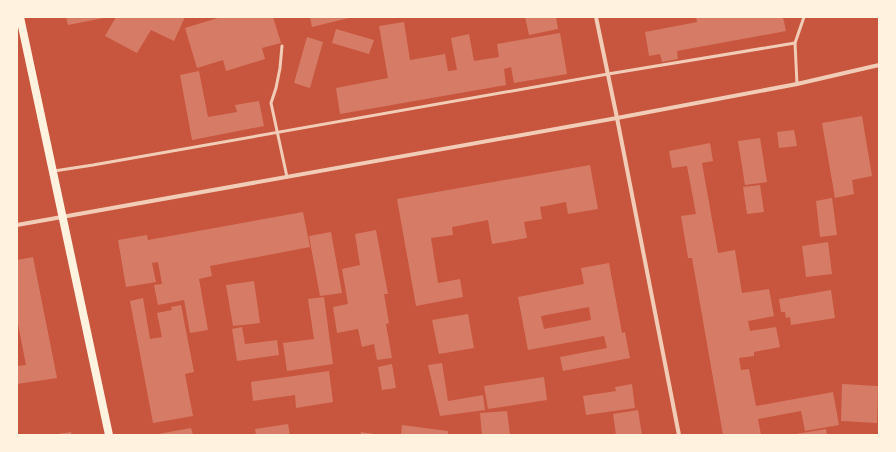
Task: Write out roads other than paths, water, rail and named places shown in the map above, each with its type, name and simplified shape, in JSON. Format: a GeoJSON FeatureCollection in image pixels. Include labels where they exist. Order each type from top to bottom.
{"type":"FeatureCollection","features":[{"type":"Feature","properties":{"kind":"main road"},"geometry":{"type":"LineString","coordinates":[[20,17],[109,435]]}},
{"type":"Feature","properties":{"kind":"street"},"geometry":{"type":"LineString","coordinates":[[596,17],[679,435]]}},
{"type":"Feature","properties":{"kind":"street"},"geometry":{"type":"LineString","coordinates":[[17,225],[617,118],[797,84],[879,65]]}},
{"type":"Feature","properties":{"kind":"lane"},"geometry":{"type":"LineString","coordinates":[[797,84],[795,43],[804,17]]}},
{"type":"Feature","properties":{"kind":"lane"},"geometry":{"type":"LineString","coordinates":[[53,171],[608,74],[795,43]]}},
{"type":"Feature","properties":{"kind":"lane"},"geometry":{"type":"LineString","coordinates":[[282,46],[276,88],[271,103],[276,132],[287,177]]}}]}
